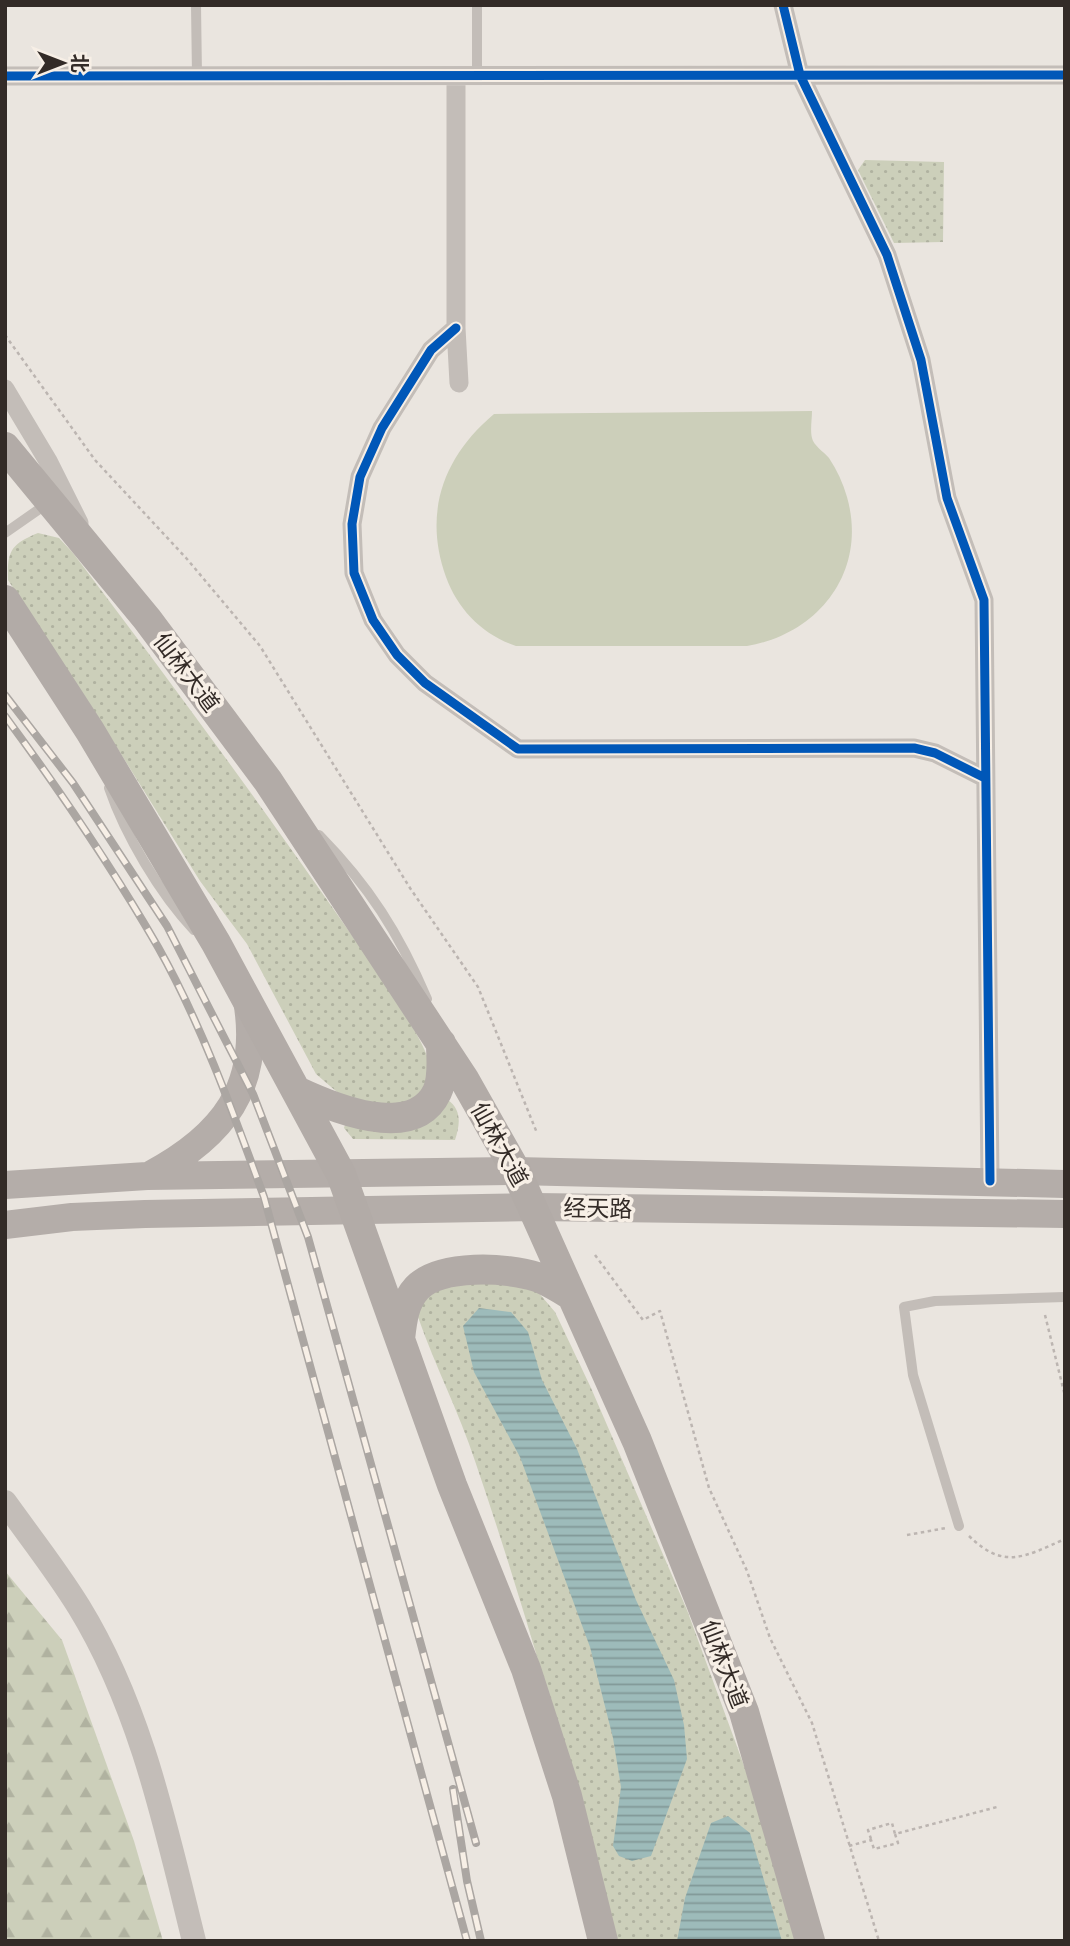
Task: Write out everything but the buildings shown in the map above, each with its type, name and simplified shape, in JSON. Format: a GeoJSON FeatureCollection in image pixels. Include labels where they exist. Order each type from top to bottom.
{"type":"FeatureCollection","features":[{"type":"Feature","properties":{"kind":"main road","name":"仙林大道"},"geometry":{"type":"LineString","coordinates":[[5,447],[148,619],[268,781],[464,1079],[516,1171],[535,1207],[571,1295],[637,1441],[744,1712],[810,1938]]}},
{"type":"Feature","properties":{"kind":"main road"},"geometry":{"type":"LineString","coordinates":[[5,600],[90,731],[231,970],[341,1174],[452,1485],[526,1669],[567,1796],[603,1941]]}},
{"type":"Feature","properties":{"kind":"main road"},"geometry":{"type":"LineString","coordinates":[[147,1177],[178,1160],[208,1137],[226,1116],[246,1071],[250,1020],[246,998]]}},
{"type":"Feature","properties":{"kind":"main road"},"geometry":{"type":"LineString","coordinates":[[297,1091],[354,1114],[410,1114],[424,1106],[437,1092],[441,1071],[441,1043]]}},
{"type":"Feature","properties":{"kind":"main road","name":"经天路"},"geometry":{"type":"LineString","coordinates":[[5,1185],[147,1177],[516,1171],[1065,1184]]}},
{"type":"Feature","properties":{"kind":"main road","name":"经天路"},"geometry":{"type":"LineString","coordinates":[[5,1225],[72,1217],[535,1207],[1065,1214]]}},
{"type":"Feature","properties":{"kind":"main road"},"geometry":{"type":"LineString","coordinates":[[400,1339],[404,1311],[416,1289],[434,1276],[454,1271],[506,1272],[538,1277],[571,1295]]}},
{"type":"Feature","properties":{"kind":"street"},"geometry":{"type":"LineString","coordinates":[[783,5],[800,75],[887,255],[921,360],[947,498],[984,600],[990,1181]]}},
{"type":"Feature","properties":{"kind":"street"},"geometry":{"type":"LineString","coordinates":[[5,76],[1065,75]]}},
{"type":"Feature","properties":{"kind":"street"},"geometry":{"type":"LineString","coordinates":[[456,76],[456,328],[459,383]]}},
{"type":"Feature","properties":{"kind":"street"},"geometry":{"type":"LineString","coordinates":[[456,328],[431,350],[382,428],[359,477],[352,524],[354,573],[373,620],[397,655],[425,683],[518,749],[914,748],[935,753],[985,778]]}},
{"type":"Feature","properties":{"kind":"street"},"geometry":{"type":"LineString","coordinates":[[5,389],[48,461],[97,558]]}},
{"type":"Feature","properties":{"kind":"street"},"geometry":{"type":"LineString","coordinates":[[5,1502],[80,1608],[113,1672],[161,1813],[194,1941]]}},
{"type":"Feature","properties":{"kind":"lane"},"geometry":{"type":"LineString","coordinates":[[196,5],[197,76]]}},
{"type":"Feature","properties":{"kind":"lane"},"geometry":{"type":"LineString","coordinates":[[477,5],[477,76]]}},
{"type":"Feature","properties":{"kind":"lane"},"geometry":{"type":"LineString","coordinates":[[5,533],[51,500]]}},
{"type":"Feature","properties":{"kind":"lane"},"geometry":{"type":"LineString","coordinates":[[268,781],[353,871],[405,948],[464,1079]]}},
{"type":"Feature","properties":{"kind":"lane"},"geometry":{"type":"LineString","coordinates":[[959,1526],[913,1375],[904,1307],[935,1301],[1065,1297]]}},
{"type":"Feature","properties":{"kind":"path"},"geometry":{"type":"LineString","coordinates":[[5,335],[95,460],[187,559],[260,646],[410,888],[478,987],[537,1133]]}},
{"type":"Feature","properties":{"kind":"path"},"geometry":{"type":"LineString","coordinates":[[595,1255],[643,1321],[660,1311],[709,1488],[747,1571],[770,1638],[811,1723],[880,1941]]}},
{"type":"Feature","properties":{"kind":"path"},"geometry":{"type":"LineString","coordinates":[[1045,1315],[1065,1396]]}},
{"type":"Feature","properties":{"kind":"path"},"geometry":{"type":"LineString","coordinates":[[907,1535],[959,1526],[986,1553],[1016,1559],[1065,1539]]}},
{"type":"Feature","properties":{"kind":"path"},"geometry":{"type":"LineString","coordinates":[[895,1834],[997,1807]]}},
{"type":"Feature","properties":{"kind":"path"},"geometry":{"type":"LineString","coordinates":[[892,1823],[895,1834],[898,1843],[874,1849],[868,1830],[892,1823]]}},
{"type":"Feature","properties":{"kind":"path"},"geometry":{"type":"LineString","coordinates":[[849,1846],[871,1840]]}},
{"type":"Feature","properties":{"kind":"green space"},"geometry":{"type":"Polygon","coordinates":[[[865,160],[944,162],[943,242],[894,243],[858,170],[865,160]]]}},
{"type":"Feature","properties":{"kind":"green space"},"geometry":{"type":"Polygon","coordinates":[[[812,411],[813,441],[829,458],[840,477],[852,524],[850,550],[844,573],[832,595],[816,613],[796,628],[773,639],[747,646],[516,646],[493,635],[473,620],[451,589],[439,553],[437,531],[442,488],[462,449],[494,414],[812,411]]]}},
{"type":"Feature","properties":{"kind":"green space"},"geometry":{"type":"Polygon","coordinates":[[[38,533],[59,538],[73,553],[249,790],[396,1000],[419,1038],[430,1066],[426,1085],[404,1109],[351,1104],[316,1074],[247,944],[200,881],[93,709],[8,580],[8,562],[12,550],[38,533]]]}},
{"type":"Feature","properties":{"kind":"green space"},"geometry":{"type":"Polygon","coordinates":[[[448,1100],[456,1108],[459,1118],[455,1140],[353,1139],[344,1128],[346,1121],[448,1100]]]}},
{"type":"Feature","properties":{"kind":"green space"},"geometry":{"type":"Polygon","coordinates":[[[447,1280],[520,1283],[538,1292],[555,1312],[591,1388],[687,1610],[750,1782],[797,1941],[616,1941],[567,1760],[495,1520],[469,1443],[418,1317],[421,1301],[447,1280]]]}},
{"type":"Feature","properties":{"kind":"green space"},"geometry":{"type":"Polygon","coordinates":[[[5,1571],[62,1640],[134,1841],[163,1941],[5,1941],[5,1571]]]}},
{"type":"Feature","properties":{"kind":"water"},"geometry":{"type":"Polygon","coordinates":[[[479,1308],[511,1312],[528,1332],[542,1380],[577,1449],[636,1600],[674,1680],[684,1725],[687,1759],[651,1856],[632,1861],[619,1856],[613,1846],[621,1787],[613,1738],[590,1647],[520,1457],[474,1372],[463,1326],[479,1308]]]}},
{"type":"Feature","properties":{"kind":"water"},"geometry":{"type":"Polygon","coordinates":[[[728,1816],[750,1833],[782,1941],[677,1941],[685,1898],[711,1823],[728,1816]]]}},
{"type":"Feature","properties":{"kind":"railway"},"geometry":{"type":"LineString","coordinates":[[5,695],[73,783],[167,926],[253,1094],[308,1237],[476,1843]]}},
{"type":"Feature","properties":{"kind":"railway"},"geometry":{"type":"LineString","coordinates":[[5,716],[85,830],[158,947],[203,1038],[241,1134],[264,1197],[467,1941]]}},
{"type":"Feature","properties":{"kind":"railway"},"geometry":{"type":"LineString","coordinates":[[453,1789],[467,1881],[481,1941]]}},
{"type":"Feature","properties":{"kind":"cycle path"},"geometry":{"type":"LineString","coordinates":[[783,5],[800,75],[887,255],[921,360],[947,498],[984,600],[990,1181]]}},
{"type":"Feature","properties":{"kind":"cycle path"},"geometry":{"type":"LineString","coordinates":[[5,76],[1065,75]]}},
{"type":"Feature","properties":{"kind":"cycle path"},"geometry":{"type":"LineString","coordinates":[[456,328],[431,350],[382,428],[360,477],[352,524],[354,573],[373,620],[397,655],[425,683],[518,749],[914,748],[935,753],[985,778]]}}]}
